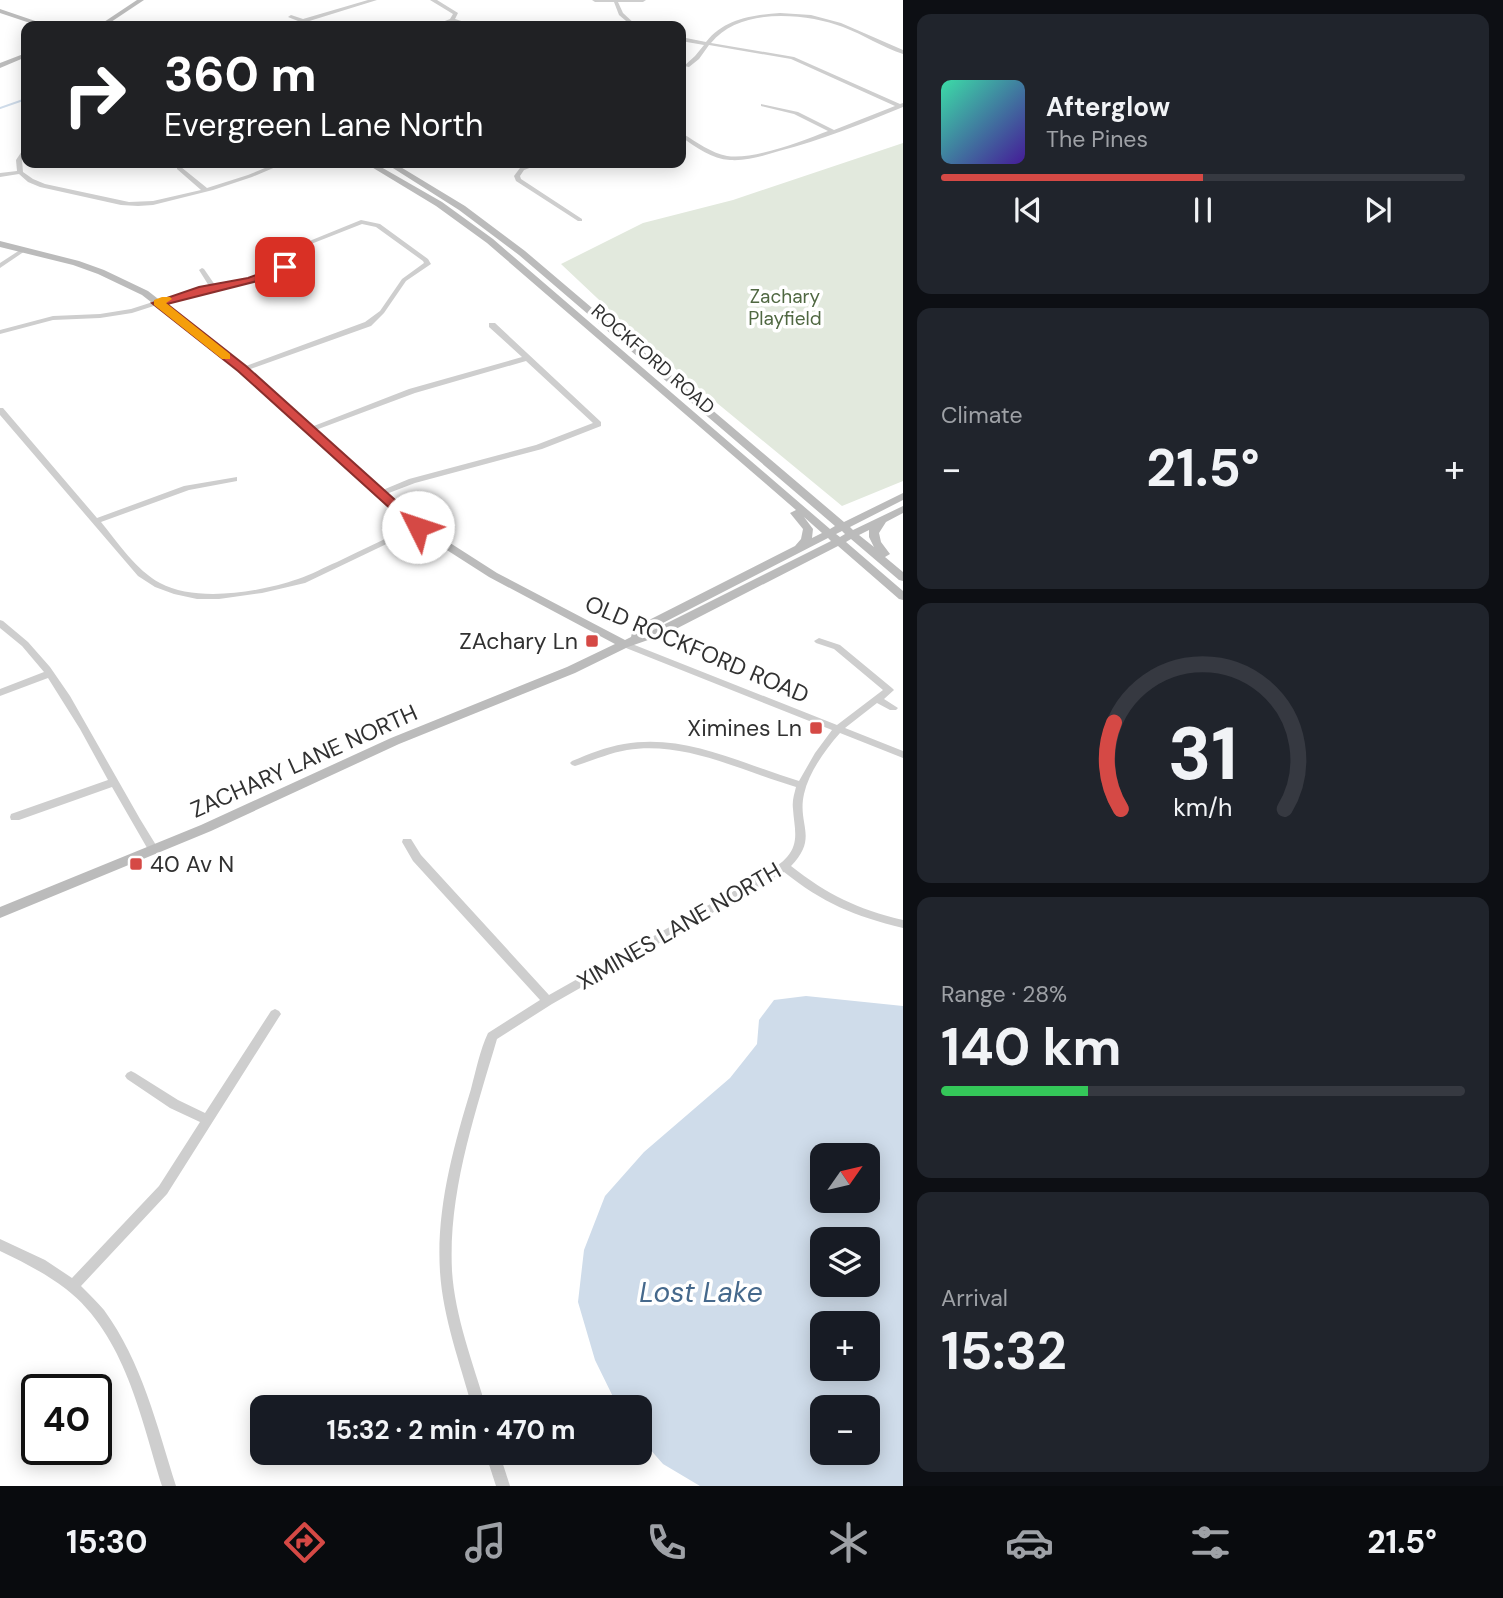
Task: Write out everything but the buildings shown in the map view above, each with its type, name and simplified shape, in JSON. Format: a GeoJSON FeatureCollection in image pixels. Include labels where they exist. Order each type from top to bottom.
{"type":"FeatureCollection","features":[{"type":"Feature","properties":{"kind":"main road"},"geometry":{"type":"LineString","coordinates":[[110,21],[142,0]]}},
{"type":"Feature","properties":{"kind":"main road"},"geometry":{"type":"LineString","coordinates":[[0,11],[31,21]]}},
{"type":"Feature","properties":{"kind":"main road"},"geometry":{"type":"LineString","coordinates":[[0,18],[21,25]]}},
{"type":"Feature","properties":{"kind":"main road"},"geometry":{"type":"LineString","coordinates":[[0,66],[21,57]]}},
{"type":"Feature","properties":{"kind":"main road","name":"ROCKFORD ROAD"},"geometry":{"type":"LineString","coordinates":[[378,168],[439,204],[490,241],[827,533]]}},
{"type":"Feature","properties":{"kind":"main road","name":"ROCKFORD ROAD"},"geometry":{"type":"LineString","coordinates":[[398,168],[444,195],[501,236],[903,578]]}},
{"type":"Feature","properties":{"kind":"main road"},"geometry":{"type":"LineString","coordinates":[[732,450],[734,460],[803,521],[808,529],[800,547]]}},
{"type":"Feature","properties":{"kind":"main road","name":"ZACHARY LANE NORTH"},"geometry":{"type":"LineString","coordinates":[[624,644],[655,622],[903,496]]}},
{"type":"Feature","properties":{"kind":"main road","name":"ZACHARY LANE NORTH"},"geometry":{"type":"LineString","coordinates":[[0,914],[154,850],[395,741],[571,670],[624,644],[664,631],[903,509]]}},
{"type":"Feature","properties":{"kind":"main road"},"geometry":{"type":"LineString","coordinates":[[886,517],[875,526],[873,536],[877,546],[903,571]]}},
{"type":"Feature","properties":{"kind":"main road","name":"ROCKFORD ROAD"},"geometry":{"type":"LineString","coordinates":[[838,542],[903,597]]}},
{"type":"Feature","properties":{"kind":"main road"},"geometry":{"type":"LineString","coordinates":[[707,595],[719,604]]}},
{"type":"Feature","properties":{"kind":"street"},"geometry":{"type":"LineString","coordinates":[[291,17],[303,20],[374,0]]}},
{"type":"Feature","properties":{"kind":"street"},"geometry":{"type":"LineString","coordinates":[[433,0],[454,11],[456,17],[449,21]]}},
{"type":"Feature","properties":{"kind":"street"},"geometry":{"type":"LineString","coordinates":[[595,0],[643,0]]}},
{"type":"Feature","properties":{"kind":"street"},"geometry":{"type":"LineString","coordinates":[[616,2],[621,15],[629,21]]}},
{"type":"Feature","properties":{"kind":"street"},"geometry":{"type":"LineString","coordinates":[[687,66],[694,62],[708,43],[726,26],[780,15],[839,24],[903,52]]}},
{"type":"Feature","properties":{"kind":"street"},"geometry":{"type":"LineString","coordinates":[[686,40],[768,52],[804,62],[901,106]]}},
{"type":"Feature","properties":{"kind":"street"},"geometry":{"type":"LineString","coordinates":[[763,105],[796,113],[832,131]]}},
{"type":"Feature","properties":{"kind":"street"},"geometry":{"type":"LineString","coordinates":[[686,138],[726,158],[745,159],[901,106]]}},
{"type":"Feature","properties":{"kind":"street"},"geometry":{"type":"LineString","coordinates":[[20,172],[21,157]]}},
{"type":"Feature","properties":{"kind":"street"},"geometry":{"type":"LineString","coordinates":[[179,168],[204,189]]}},
{"type":"Feature","properties":{"kind":"street"},"geometry":{"type":"LineString","coordinates":[[0,175],[20,172],[40,185],[131,204],[162,201],[256,175],[271,168]]}},
{"type":"Feature","properties":{"kind":"street"},"geometry":{"type":"LineString","coordinates":[[525,168],[517,176],[522,183],[580,220]]}},
{"type":"Feature","properties":{"kind":"street"},"geometry":{"type":"LineString","coordinates":[[0,332],[53,317],[115,315],[213,287],[277,273],[309,243],[361,222],[378,225],[428,264],[404,279],[382,312],[368,324],[242,369]]}},
{"type":"Feature","properties":{"kind":"street","name":"OLD ROCKFORD ROAD"},"geometry":{"type":"LineString","coordinates":[[0,244],[101,272],[158,303],[242,369],[418,527],[450,550],[519,590],[624,644],[903,755]]}},
{"type":"Feature","properties":{"kind":"street"},"geometry":{"type":"LineString","coordinates":[[0,266],[25,249]]}},
{"type":"Feature","properties":{"kind":"street"},"geometry":{"type":"LineString","coordinates":[[202,270],[213,287]]}},
{"type":"Feature","properties":{"kind":"street"},"geometry":{"type":"LineString","coordinates":[[381,494],[420,479],[540,447],[598,424],[492,325]]}},
{"type":"Feature","properties":{"kind":"street"},"geometry":{"type":"LineString","coordinates":[[310,429],[412,391],[527,358]]}},
{"type":"Feature","properties":{"kind":"street"},"geometry":{"type":"LineString","coordinates":[[0,410],[151,582],[177,593],[218,595],[302,581],[418,527]]}},
{"type":"Feature","properties":{"kind":"street"},"geometry":{"type":"LineString","coordinates":[[95,521],[204,483],[234,479]]}},
{"type":"Feature","properties":{"kind":"street","name":"ROCKFORD ROAD"},"geometry":{"type":"LineString","coordinates":[[827,533],[838,542]]}},
{"type":"Feature","properties":{"kind":"street"},"geometry":{"type":"LineString","coordinates":[[0,622],[22,640],[85,726],[154,850]]}},
{"type":"Feature","properties":{"kind":"street"},"geometry":{"type":"LineString","coordinates":[[575,763],[609,750],[656,745],[699,751],[801,785],[838,729],[889,690],[837,648],[819,641]]}},
{"type":"Feature","properties":{"kind":"street"},"geometry":{"type":"LineString","coordinates":[[0,693],[48,674]]}},
{"type":"Feature","properties":{"kind":"street"},"geometry":{"type":"LineString","coordinates":[[877,699],[893,708]]}},
{"type":"Feature","properties":{"kind":"street"},"geometry":{"type":"LineString","coordinates":[[15,817],[114,782]]}},
{"type":"Feature","properties":{"kind":"street","name":"XIMINES LANE NORTH"},"geometry":{"type":"LineString","coordinates":[[476,1395],[453,1313],[446,1273],[446,1236],[453,1187],[492,1036],[548,1001],[785,867],[799,850],[802,838],[799,810],[801,785]]}},
{"type":"Feature","properties":{"kind":"street"},"geometry":{"type":"LineString","coordinates":[[407,842],[417,858],[548,1001]]}},
{"type":"Feature","properties":{"kind":"street"},"geometry":{"type":"LineString","coordinates":[[785,867],[816,892],[840,906],[903,924]]}},
{"type":"Feature","properties":{"kind":"street"},"geometry":{"type":"LineString","coordinates":[[73,1286],[163,1190],[275,1014]]}},
{"type":"Feature","properties":{"kind":"street"},"geometry":{"type":"LineString","coordinates":[[131,1076],[174,1104],[208,1120]]}},
{"type":"Feature","properties":{"kind":"street"},"geometry":{"type":"LineString","coordinates":[[0,1245],[33,1257],[73,1286],[93,1305],[117,1337],[134,1374],[169,1486]]}},
{"type":"Feature","properties":{"kind":"street"},"geometry":{"type":"LineString","coordinates":[[496,1465],[503,1486]]}},
{"type":"Feature","properties":{"kind":"green space","name":"Zachary Playfield"},"geometry":{"type":"Polygon","coordinates":[[[903,143],[903,481],[842,506],[649,347],[561,264],[643,223],[733,200],[903,143]]]}},
{"type":"Feature","properties":{"kind":"water","name":"Lost Lake"},"geometry":{"type":"Polygon","coordinates":[[[806,996],[903,1006],[903,1486],[700,1486],[663,1464],[652,1452],[652,1395],[612,1395],[595,1360],[578,1302],[584,1250],[605,1196],[644,1152],[730,1078],[757,1044],[759,1020],[774,1000],[806,996]]]}},
{"type":"Feature","properties":{"kind":"waterway"},"geometry":{"type":"LineString","coordinates":[[0,108],[21,101]]}},
{"type":"Feature","properties":{"kind":"slow traffic"},"geometry":{"type":"LineString","coordinates":[[166,299],[158,303],[226,356]]}},
{"type":"Feature","properties":{"kind":"place","name":"ZAchary Ln"},"geometry":{"type":"Point","coordinates":[592,641]}},
{"type":"Feature","properties":{"kind":"place","name":"Ximines Ln"},"geometry":{"type":"Point","coordinates":[816,728]}},
{"type":"Feature","properties":{"kind":"place","name":"40 Av N"},"geometry":{"type":"Point","coordinates":[136,864]}},
{"type":"Feature","properties":{"kind":"route"},"geometry":{"type":"LineString","coordinates":[[285,267],[277,273],[250,281],[203,289],[158,303],[242,369],[418,527]]}}]}
